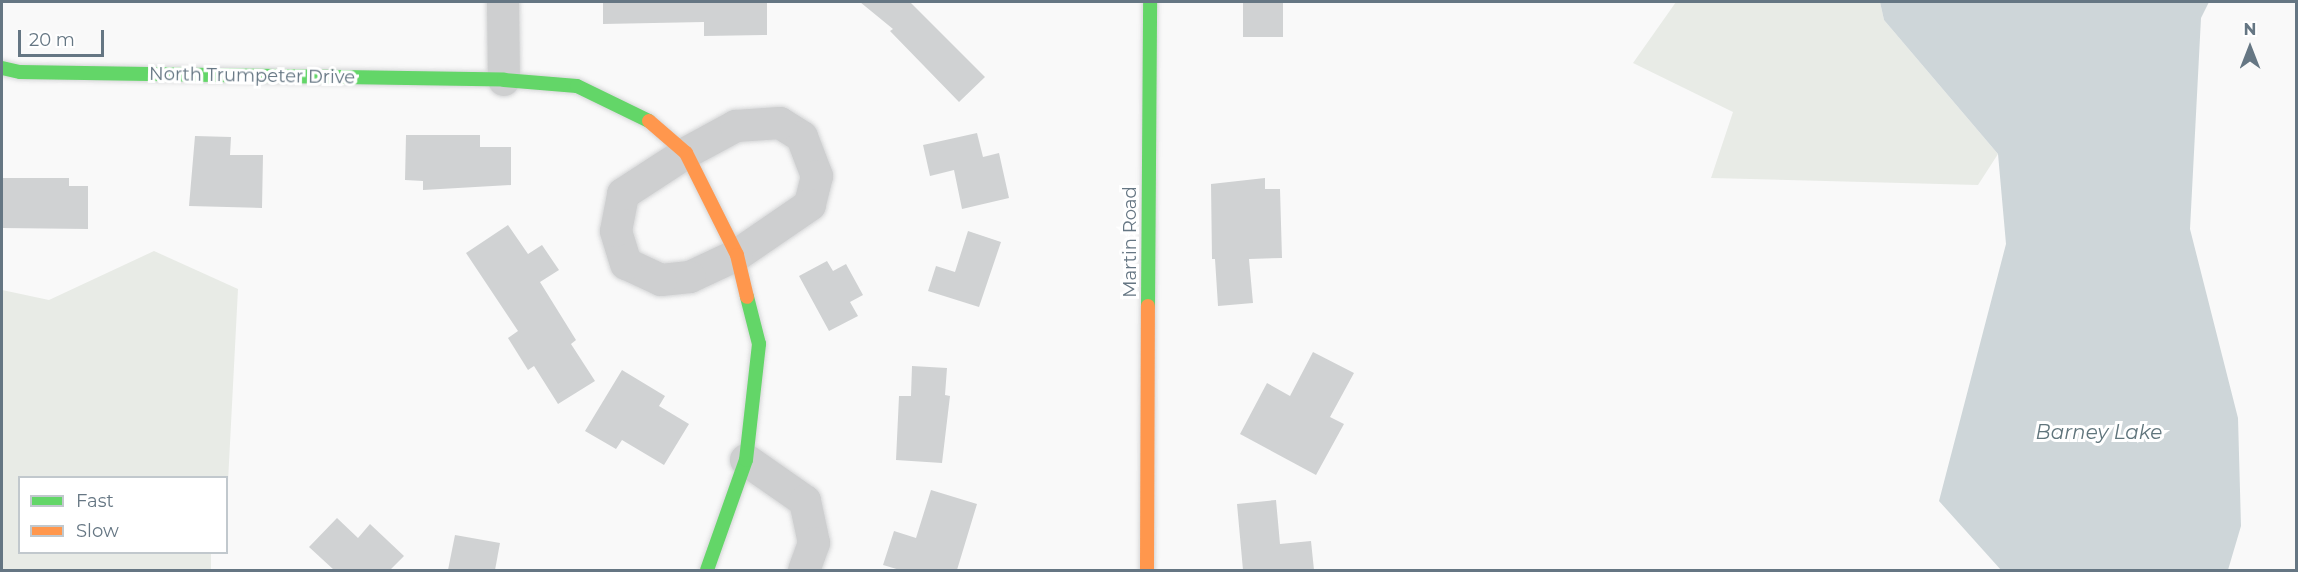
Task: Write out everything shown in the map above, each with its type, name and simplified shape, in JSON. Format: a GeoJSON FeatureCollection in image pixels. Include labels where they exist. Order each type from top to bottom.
{"type":"FeatureCollection","features":[{"type":"Feature","properties":{"kind":"street"},"geometry":{"type":"LineString","coordinates":[[503,2],[504,80]]}},
{"type":"Feature","properties":{"kind":"street","name":"Martin Road"},"geometry":{"type":"LineString","coordinates":[[1147,570],[1150,2]]}},
{"type":"Feature","properties":{"kind":"street","name":"North Trumpeter Drive"},"geometry":{"type":"LineString","coordinates":[[2,68],[20,72],[504,80],[577,86],[644,116],[686,153],[737,255],[759,344],[746,460],[710,570]]}},
{"type":"Feature","properties":{"kind":"street"},"geometry":{"type":"LineString","coordinates":[[780,123],[802,137],[817,176],[810,205],[737,255],[690,277],[661,280],[626,264],[616,231],[623,194],[686,153],[736,126],[780,123]]}},
{"type":"Feature","properties":{"kind":"street"},"geometry":{"type":"LineString","coordinates":[[746,460],[805,501],[814,543],[804,570]]}},
{"type":"Feature","properties":{"kind":"shaded area"},"geometry":{"type":"Polygon","coordinates":[[[1676,2],[1880,2],[1884,20],[1998,154],[1978,185],[1711,178],[1733,112],[1633,63],[1676,2]]]}},
{"type":"Feature","properties":{"kind":"shaded area"},"geometry":{"type":"Polygon","coordinates":[[[154,251],[238,289],[228,482],[228,476],[18,476],[18,554],[211,554],[211,570],[2,570],[2,290],[49,300],[154,251]]]}},
{"type":"Feature","properties":{"kind":"water","name":"Barney Lake"},"geometry":{"type":"Polygon","coordinates":[[[1880,2],[2209,2],[2201,18],[2190,229],[2238,418],[2241,526],[2228,570],[2001,570],[1939,501],[2006,244],[1998,154],[1884,20],[1880,2]]]}},
{"type":"Feature","properties":{"kind":"building"},"geometry":{"type":"Polygon","coordinates":[[[603,2],[767,2],[767,35],[704,36],[704,22],[603,24],[603,2]]]}},
{"type":"Feature","properties":{"kind":"building"},"geometry":{"type":"Polygon","coordinates":[[[860,2],[910,2],[985,77],[959,102],[890,31],[893,29],[860,2]]]}},
{"type":"Feature","properties":{"kind":"building"},"geometry":{"type":"Polygon","coordinates":[[[1243,2],[1283,2],[1283,37],[1243,37],[1243,2]]]}},
{"type":"Feature","properties":{"kind":"building"},"geometry":{"type":"Polygon","coordinates":[[[977,133],[983,157],[999,153],[1009,198],[962,209],[954,170],[930,176],[923,145],[977,133]]]}},
{"type":"Feature","properties":{"kind":"building"},"geometry":{"type":"Polygon","coordinates":[[[406,135],[480,135],[480,147],[511,147],[511,185],[423,190],[423,181],[405,180],[406,135]]]}},
{"type":"Feature","properties":{"kind":"building"},"geometry":{"type":"Polygon","coordinates":[[[195,136],[231,137],[230,155],[263,155],[262,208],[189,206],[195,136]]]}},
{"type":"Feature","properties":{"kind":"building"},"geometry":{"type":"Polygon","coordinates":[[[2,178],[69,178],[69,186],[88,186],[88,229],[2,228],[2,178]]]}},
{"type":"Feature","properties":{"kind":"building"},"geometry":{"type":"Polygon","coordinates":[[[1265,178],[1265,189],[1280,189],[1282,258],[1249,259],[1253,303],[1218,306],[1215,259],[1212,259],[1211,184],[1265,178]]]}},
{"type":"Feature","properties":{"kind":"building"},"geometry":{"type":"Polygon","coordinates":[[[508,225],[528,254],[542,245],[559,270],[540,282],[576,340],[571,344],[595,381],[558,404],[534,366],[528,370],[508,338],[518,331],[466,253],[508,225]]]}},
{"type":"Feature","properties":{"kind":"building"},"geometry":{"type":"Polygon","coordinates":[[[968,231],[1001,242],[979,307],[928,291],[936,266],[955,272],[968,231]]]}},
{"type":"Feature","properties":{"kind":"building"},"geometry":{"type":"Polygon","coordinates":[[[827,261],[833,271],[846,264],[863,295],[850,302],[858,316],[829,331],[799,276],[827,261]]]}},
{"type":"Feature","properties":{"kind":"building"},"geometry":{"type":"Polygon","coordinates":[[[1313,352],[1354,373],[1330,417],[1344,424],[1316,475],[1240,434],[1267,383],[1290,396],[1313,352]]]}},
{"type":"Feature","properties":{"kind":"building"},"geometry":{"type":"Polygon","coordinates":[[[912,366],[947,368],[945,395],[950,396],[942,463],[896,460],[899,396],[911,396],[912,366]]]}},
{"type":"Feature","properties":{"kind":"building"},"geometry":{"type":"Polygon","coordinates":[[[622,370],[665,396],[659,406],[689,424],[664,465],[622,440],[616,449],[585,431],[622,370]]]}},
{"type":"Feature","properties":{"kind":"building"},"geometry":{"type":"Polygon","coordinates":[[[931,490],[977,504],[957,570],[900,570],[883,565],[894,531],[916,538],[931,490]]]}},
{"type":"Feature","properties":{"kind":"building"},"geometry":{"type":"Polygon","coordinates":[[[1276,500],[1280,544],[1311,541],[1314,570],[1243,570],[1237,504],[1276,500]]]}},
{"type":"Feature","properties":{"kind":"building"},"geometry":{"type":"Polygon","coordinates":[[[337,518],[358,538],[370,524],[404,556],[390,570],[334,570],[309,547],[337,518]]]}},
{"type":"Feature","properties":{"kind":"building"},"geometry":{"type":"Polygon","coordinates":[[[455,535],[500,543],[495,570],[448,570],[455,535]]]}},
{"type":"Feature","properties":{"kind":"traffic: fast"},"geometry":{"type":"LineString","coordinates":[[1148,306],[1150,2]]}},
{"type":"Feature","properties":{"kind":"traffic: fast"},"geometry":{"type":"LineString","coordinates":[[2,68],[20,72],[504,80],[577,86],[649,121]]}},
{"type":"Feature","properties":{"kind":"traffic: fast"},"geometry":{"type":"LineString","coordinates":[[707,570],[746,460],[759,344],[747,297]]}},
{"type":"Feature","properties":{"kind":"traffic: slow"},"geometry":{"type":"LineString","coordinates":[[649,121],[686,153],[737,255],[747,297]]}},
{"type":"Feature","properties":{"kind":"traffic: slow"},"geometry":{"type":"LineString","coordinates":[[1147,570],[1148,306]]}}]}
